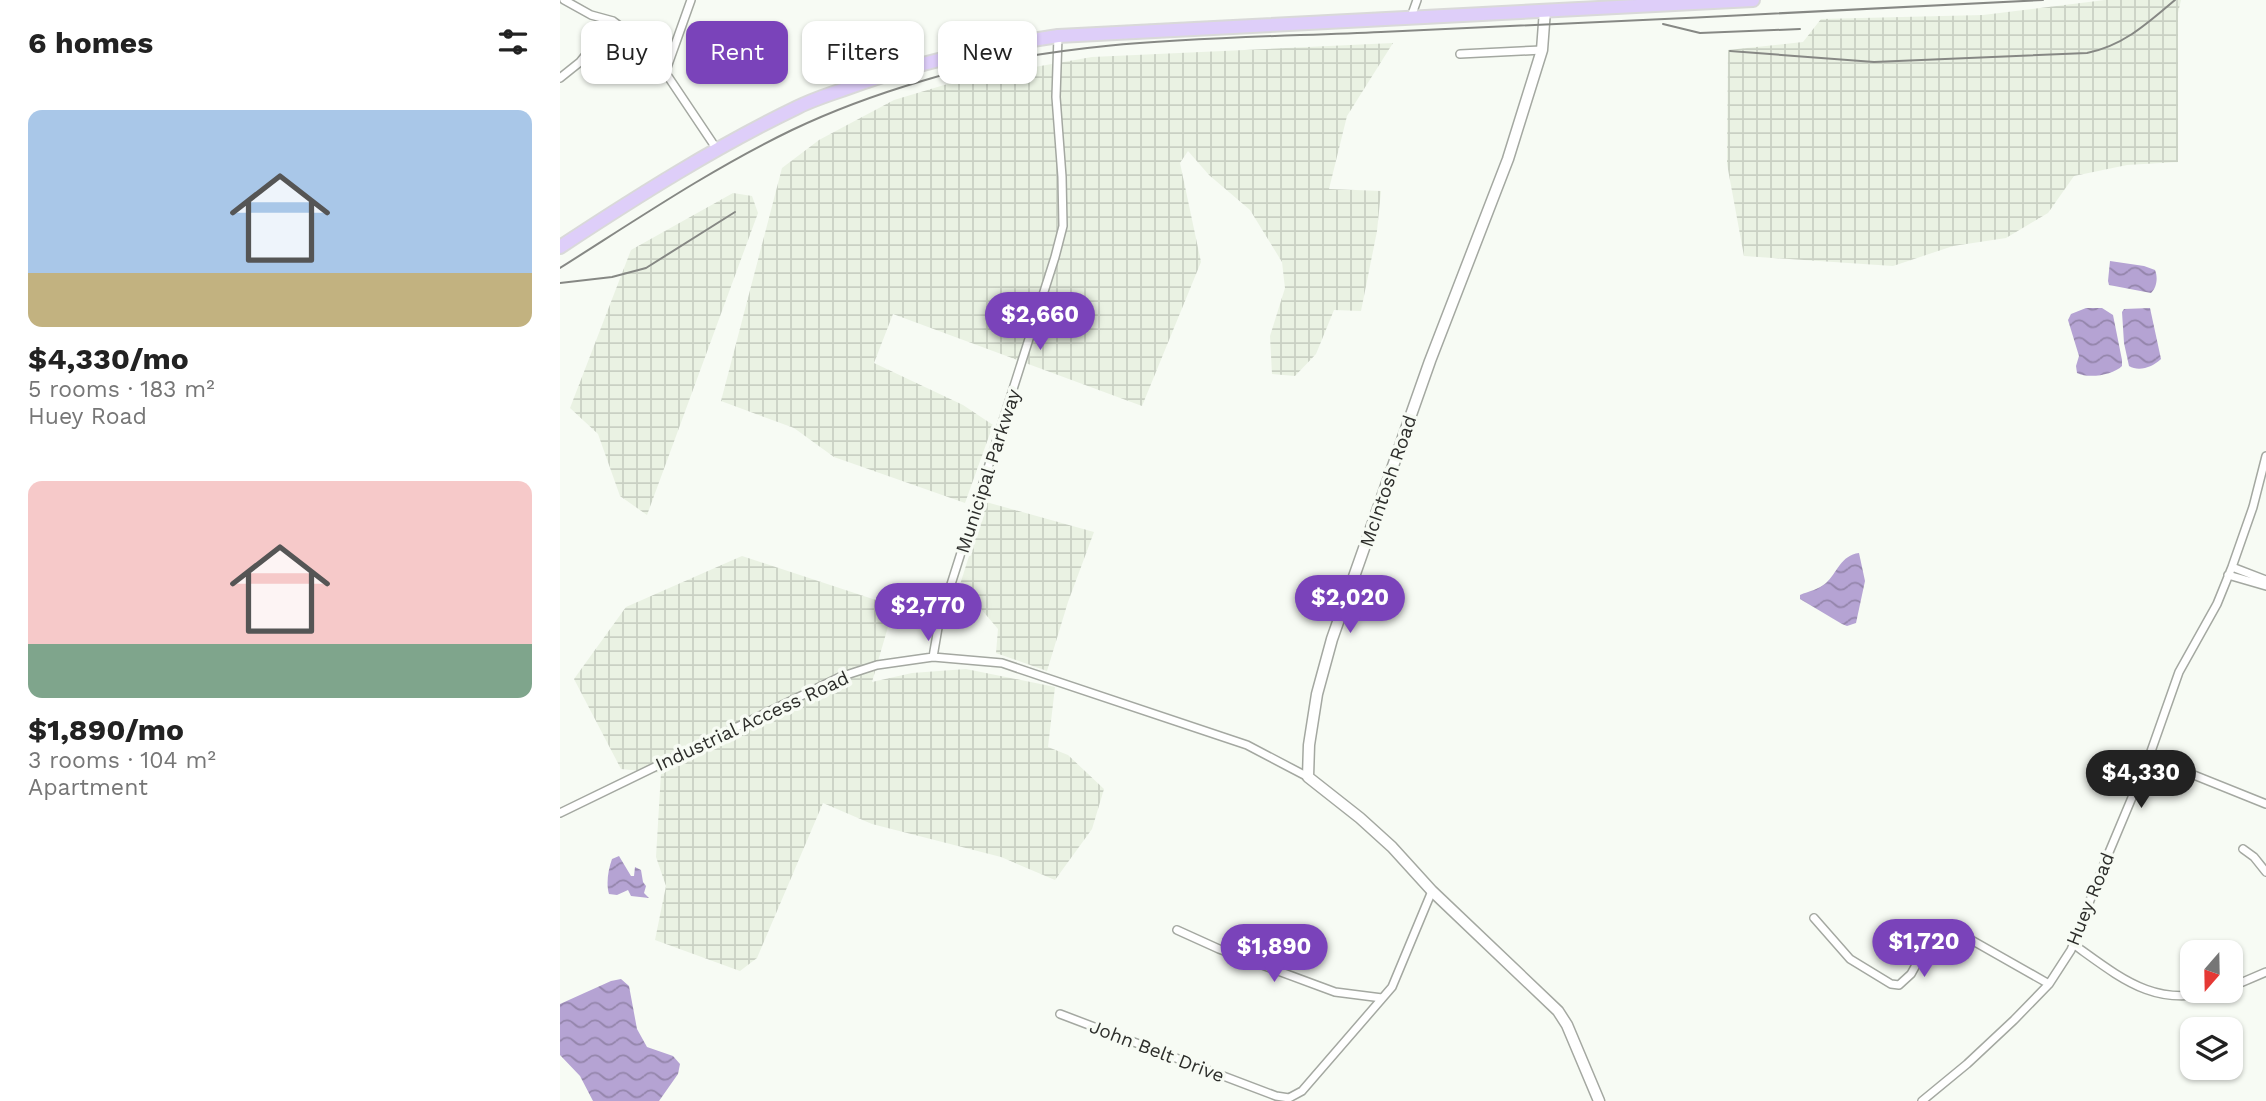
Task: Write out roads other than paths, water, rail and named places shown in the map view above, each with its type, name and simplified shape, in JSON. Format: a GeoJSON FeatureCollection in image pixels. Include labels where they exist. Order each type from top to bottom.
{"type":"FeatureCollection","features":[{"type":"Feature","properties":{"kind":"main road"},"geometry":{"type":"LineString","coordinates":[[560,247],[619,209],[799,106],[888,73],[981,49],[1058,36],[1753,0]]}},
{"type":"Feature","properties":{"kind":"street"},"geometry":{"type":"LineString","coordinates":[[564,0],[591,15],[613,21]]}},
{"type":"Feature","properties":{"kind":"street"},"geometry":{"type":"LineString","coordinates":[[672,53],[691,0]]}},
{"type":"Feature","properties":{"kind":"street"},"geometry":{"type":"LineString","coordinates":[[1411,17],[1417,0]]}},
{"type":"Feature","properties":{"kind":"street","name":"McIntosh Road"},"geometry":{"type":"LineString","coordinates":[[1308,777],[1309,745],[1317,694],[1332,639],[1430,361],[1508,159],[1542,50],[1545,10]]}},
{"type":"Feature","properties":{"kind":"street","name":"Municipal Parkway"},"geometry":{"type":"LineString","coordinates":[[933,657],[939,622],[1063,226],[1056,97],[1058,36]]}},
{"type":"Feature","properties":{"kind":"street"},"geometry":{"type":"LineString","coordinates":[[1460,54],[1542,50]]}},
{"type":"Feature","properties":{"kind":"street"},"geometry":{"type":"LineString","coordinates":[[560,78],[581,61]]}},
{"type":"Feature","properties":{"kind":"street"},"geometry":{"type":"LineString","coordinates":[[672,83],[718,151]]}},
{"type":"Feature","properties":{"kind":"street","name":"Huey Road"},"geometry":{"type":"LineString","coordinates":[[1922,1101],[1967,1064],[2049,984],[2073,944],[2149,757],[2179,672],[2217,604],[2232,567],[2253,507],[2266,456]]}},
{"type":"Feature","properties":{"kind":"street"},"geometry":{"type":"LineString","coordinates":[[2232,567],[2266,580]]}},
{"type":"Feature","properties":{"kind":"street"},"geometry":{"type":"LineString","coordinates":[[2228,575],[2266,586]]}},
{"type":"Feature","properties":{"kind":"street","name":"Industrial Access Road"},"geometry":{"type":"LineString","coordinates":[[560,813],[840,677],[877,665],[933,657],[1002,663],[1247,745],[1308,777]]}},
{"type":"Feature","properties":{"kind":"street"},"geometry":{"type":"LineString","coordinates":[[2149,757],[2266,804]]}},
{"type":"Feature","properties":{"kind":"street"},"geometry":{"type":"LineString","coordinates":[[1308,777],[1392,847],[1432,891],[1558,1011],[1567,1025],[1599,1101]]}},
{"type":"Feature","properties":{"kind":"street"},"geometry":{"type":"LineString","coordinates":[[2243,849],[2254,857],[2266,872]]}},
{"type":"Feature","properties":{"kind":"street","name":"John Belt Drive"},"geometry":{"type":"LineString","coordinates":[[1060,1014],[1276,1096],[1289,1098],[1301,1091],[1391,987],[1432,891]]}},
{"type":"Feature","properties":{"kind":"street"},"geometry":{"type":"LineString","coordinates":[[1814,918],[1850,959],[1891,984],[1899,985],[1911,974],[1936,929],[1945,925],[2049,984]]}},
{"type":"Feature","properties":{"kind":"street"},"geometry":{"type":"LineString","coordinates":[[1177,930],[1219,949],[1335,992],[1382,998]]}},
{"type":"Feature","properties":{"kind":"street"},"geometry":{"type":"LineString","coordinates":[[2073,944],[2136,986],[2156,994],[2180,997]]}},
{"type":"Feature","properties":{"kind":"street"},"geometry":{"type":"LineString","coordinates":[[2244,981],[2266,972]]}},
{"type":"Feature","properties":{"kind":"water"},"geometry":{"type":"Polygon","coordinates":[[[2110,261],[2155,270],[2156,282],[2153,291],[2151,293],[2109,285],[2110,261]]]}},
{"type":"Feature","properties":{"kind":"water"},"geometry":{"type":"Polygon","coordinates":[[[2086,308],[2102,308],[2113,315],[2122,366],[2113,372],[2094,376],[2077,373],[2079,356],[2068,320],[2071,314],[2086,308]]]}},
{"type":"Feature","properties":{"kind":"water"},"geometry":{"type":"Polygon","coordinates":[[[2150,308],[2161,359],[2146,368],[2137,369],[2129,366],[2122,312],[2124,309],[2150,308]]]}},
{"type":"Feature","properties":{"kind":"water"},"geometry":{"type":"Polygon","coordinates":[[[1859,553],[1865,581],[1856,623],[1847,626],[1842,624],[1800,599],[1800,595],[1826,583],[1848,557],[1859,553]]]}},
{"type":"Feature","properties":{"kind":"water"},"geometry":{"type":"Polygon","coordinates":[[[619,856],[631,876],[634,876],[635,867],[641,870],[646,886],[644,893],[649,898],[631,896],[628,890],[617,895],[609,894],[609,868],[612,859],[619,856]]]}},
{"type":"Feature","properties":{"kind":"water"},"geometry":{"type":"Polygon","coordinates":[[[621,979],[629,986],[637,1029],[647,1047],[673,1056],[680,1064],[678,1074],[659,1101],[593,1101],[580,1076],[560,1055],[560,1004],[621,979]]]}},
{"type":"Feature","properties":{"kind":"railway"},"geometry":{"type":"LineString","coordinates":[[560,268],[703,178],[808,123],[856,103],[922,81],[977,66],[1034,55],[1149,42],[2043,0]]}},
{"type":"Feature","properties":{"kind":"railway"},"geometry":{"type":"LineString","coordinates":[[1730,51],[1874,62],[2087,53],[2124,39],[2175,0]]}},
{"type":"Feature","properties":{"kind":"railway"},"geometry":{"type":"LineString","coordinates":[[1663,24],[1700,33],[1800,29]]}},
{"type":"Feature","properties":{"kind":"railway"},"geometry":{"type":"LineString","coordinates":[[560,283],[612,277],[646,268],[735,212]]}}]}
